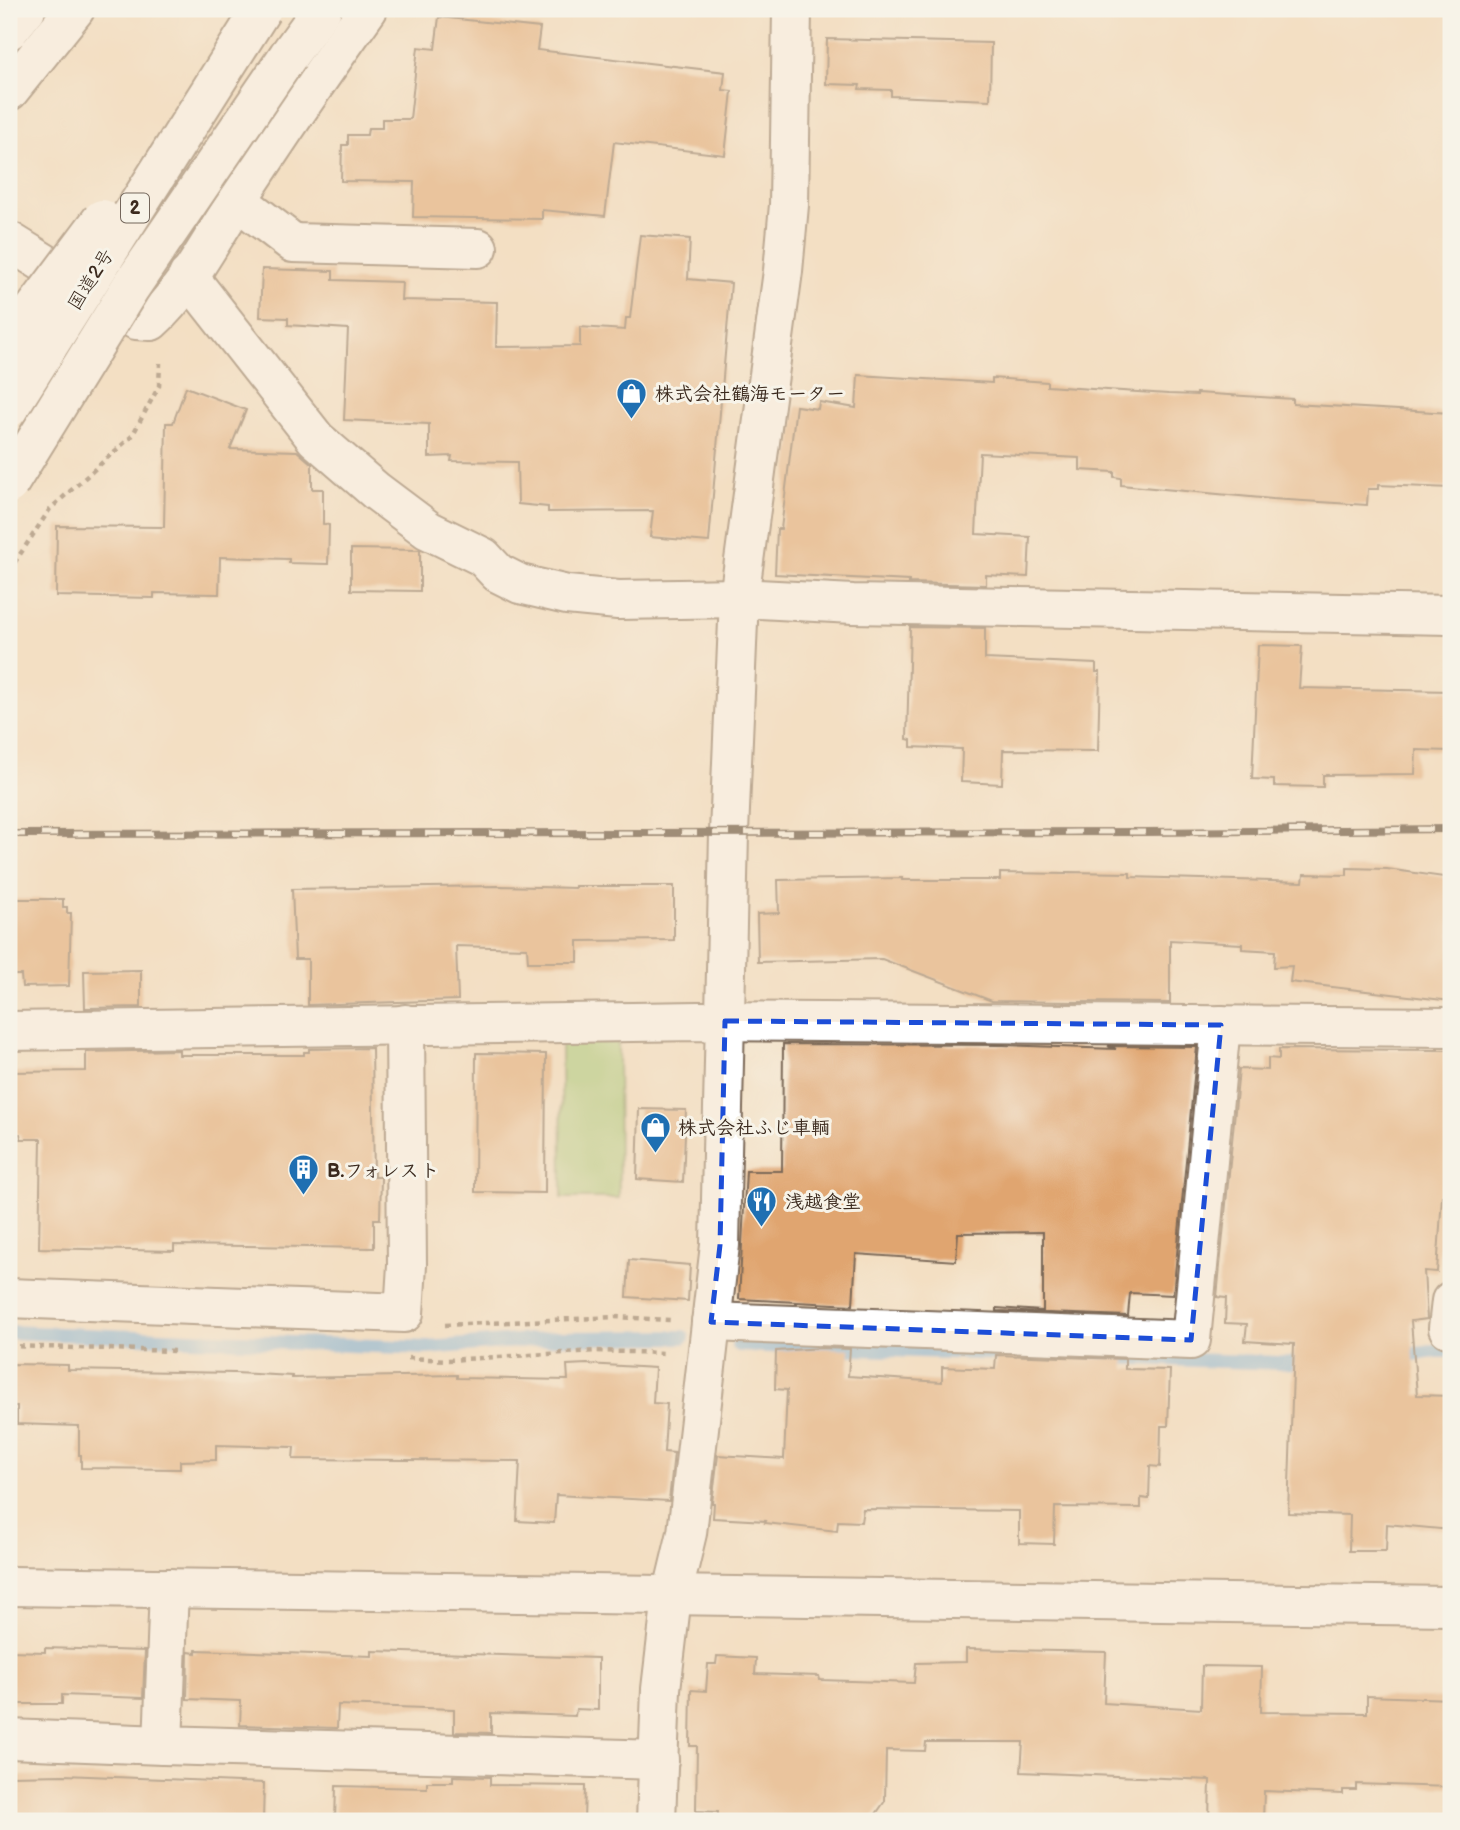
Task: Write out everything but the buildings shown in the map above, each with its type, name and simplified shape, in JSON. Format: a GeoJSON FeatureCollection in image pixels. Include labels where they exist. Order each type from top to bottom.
{"type":"FeatureCollection","features":[{"type":"Feature","properties":{"kind":"main road"},"geometry":{"type":"LineString","coordinates":[[9,30],[26,9]]}},
{"type":"Feature","properties":{"kind":"main road"},"geometry":{"type":"LineString","coordinates":[[9,91],[75,9]]}},
{"type":"Feature","properties":{"kind":"main road","name":"国道2号"},"geometry":{"type":"LineString","coordinates":[[9,343],[260,9]]}},
{"type":"Feature","properties":{"kind":"main road","name":"国道2号"},"geometry":{"type":"LineString","coordinates":[[9,408],[260,9]]}},
{"type":"Feature","properties":{"kind":"main road"},"geometry":{"type":"LineString","coordinates":[[9,484],[130,288],[322,9]]}},
{"type":"Feature","properties":{"kind":"main road"},"geometry":{"type":"LineString","coordinates":[[9,241],[136,320],[151,321],[188,276],[368,9]]}},
{"type":"Feature","properties":{"kind":"main road"},"geometry":{"type":"LineString","coordinates":[[656,1821],[661,1689],[672,1596],[687,1533],[720,1245],[729,833],[739,598],[783,271],[789,205],[792,9]]}},
{"type":"Feature","properties":{"kind":"main road"},"geometry":{"type":"LineString","coordinates":[[237,200],[293,243],[478,248]]}},
{"type":"Feature","properties":{"kind":"main road"},"geometry":{"type":"LineString","coordinates":[[188,276],[316,439],[376,491],[428,530],[483,557],[498,573],[520,584],[567,595],[618,600],[739,598],[867,605],[1451,615]]}},
{"type":"Feature","properties":{"kind":"main road"},"geometry":{"type":"LineString","coordinates":[[9,1031],[724,1021],[1451,1027]]}},
{"type":"Feature","properties":{"kind":"main road"},"geometry":{"type":"LineString","coordinates":[[9,1298],[404,1313],[407,1265],[405,1024]]}},
{"type":"Feature","properties":{"kind":"main road"},"geometry":{"type":"LineString","coordinates":[[712,1322],[1191,1340],[1221,1025]]}},
{"type":"Feature","properties":{"kind":"main road"},"geometry":{"type":"LineString","coordinates":[[1451,1301],[1448,1328],[1451,1329]]}},
{"type":"Feature","properties":{"kind":"main road"},"geometry":{"type":"LineString","coordinates":[[9,1586],[1451,1606]]}},
{"type":"Feature","properties":{"kind":"main road"},"geometry":{"type":"LineString","coordinates":[[163,1745],[169,1588]]}},
{"type":"Feature","properties":{"kind":"main road"},"geometry":{"type":"LineString","coordinates":[[9,1739],[659,1760]]}},
{"type":"Feature","properties":{"kind":"path"},"geometry":{"type":"LineString","coordinates":[[9,571],[50,509],[132,436],[159,386],[160,358],[151,321]]}},
{"type":"Feature","properties":{"kind":"path"},"geometry":{"type":"LineString","coordinates":[[404,1313],[436,1325],[615,1317],[712,1322]]}},
{"type":"Feature","properties":{"kind":"highlighted area"},"geometry":{"type":"Polygon","coordinates":[[[725,1021],[1221,1025],[1191,1340],[711,1322],[720,1245],[725,1021]]]}},
{"type":"Feature","properties":{"kind":"green space"},"geometry":{"type":"Polygon","coordinates":[[[561,1041],[618,1041],[619,1198],[562,1198],[561,1041]]]}},
{"type":"Feature","properties":{"kind":"waterway"},"geometry":{"type":"LineString","coordinates":[[9,1332],[427,1348],[556,1338],[683,1337]]}},
{"type":"Feature","properties":{"kind":"waterway"},"geometry":{"type":"LineString","coordinates":[[738,1345],[1311,1364]]}},
{"type":"Feature","properties":{"kind":"waterway"},"geometry":{"type":"LineString","coordinates":[[1397,1357],[1431,1351],[1451,1351]]}},
{"type":"Feature","properties":{"kind":"railway"},"geometry":{"type":"LineString","coordinates":[[9,834],[1451,829]]}},
{"type":"Feature","properties":{"kind":"place","name":"株式会社鶴海モーター"},"geometry":{"type":"Point","coordinates":[632,420]}},
{"type":"Feature","properties":{"kind":"place","name":"株式会社ふじ車輌"},"geometry":{"type":"Point","coordinates":[655,1154]}},
{"type":"Feature","properties":{"kind":"place","name":"B.フォレスト"},"geometry":{"type":"Point","coordinates":[304,1197]}},
{"type":"Feature","properties":{"kind":"place","name":"浅越食堂"},"geometry":{"type":"Point","coordinates":[762,1228]}}]}
